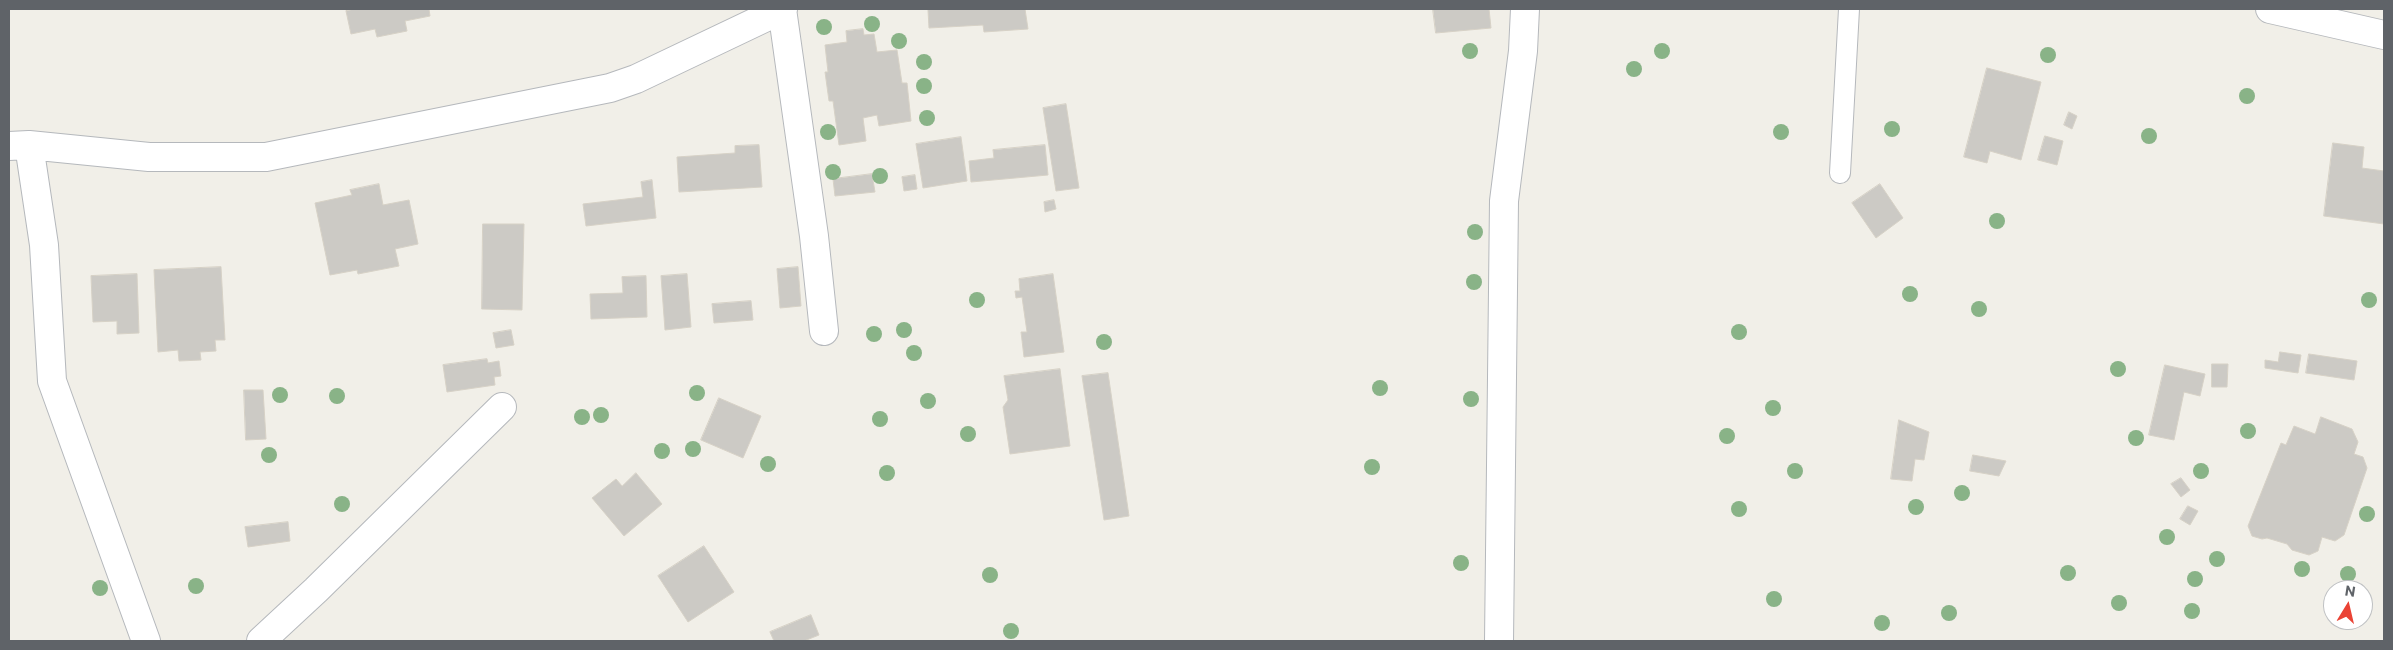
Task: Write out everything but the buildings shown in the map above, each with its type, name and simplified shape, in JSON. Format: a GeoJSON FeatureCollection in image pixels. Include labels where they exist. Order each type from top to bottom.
{"type":"FeatureCollection","features":[{"type":"Feature","properties":{"kind":"street"},"geometry":{"type":"LineString","coordinates":[[146,641],[52,381],[44,245],[19,146],[149,157],[266,157],[610,88],[636,79],[782,9],[814,236],[824,331]]}},
{"type":"Feature","properties":{"kind":"street"},"geometry":{"type":"LineString","coordinates":[[1499,641],[1504,201],[1523,51],[1525,9]]}},
{"type":"Feature","properties":{"kind":"street"},"geometry":{"type":"LineString","coordinates":[[2270,9],[2384,35]]}},
{"type":"Feature","properties":{"kind":"street"},"geometry":{"type":"LineString","coordinates":[[261,641],[316,590],[502,407]]}},
{"type":"Feature","properties":{"kind":"lane"},"geometry":{"type":"LineString","coordinates":[[1840,173],[1849,9]]}}]}
